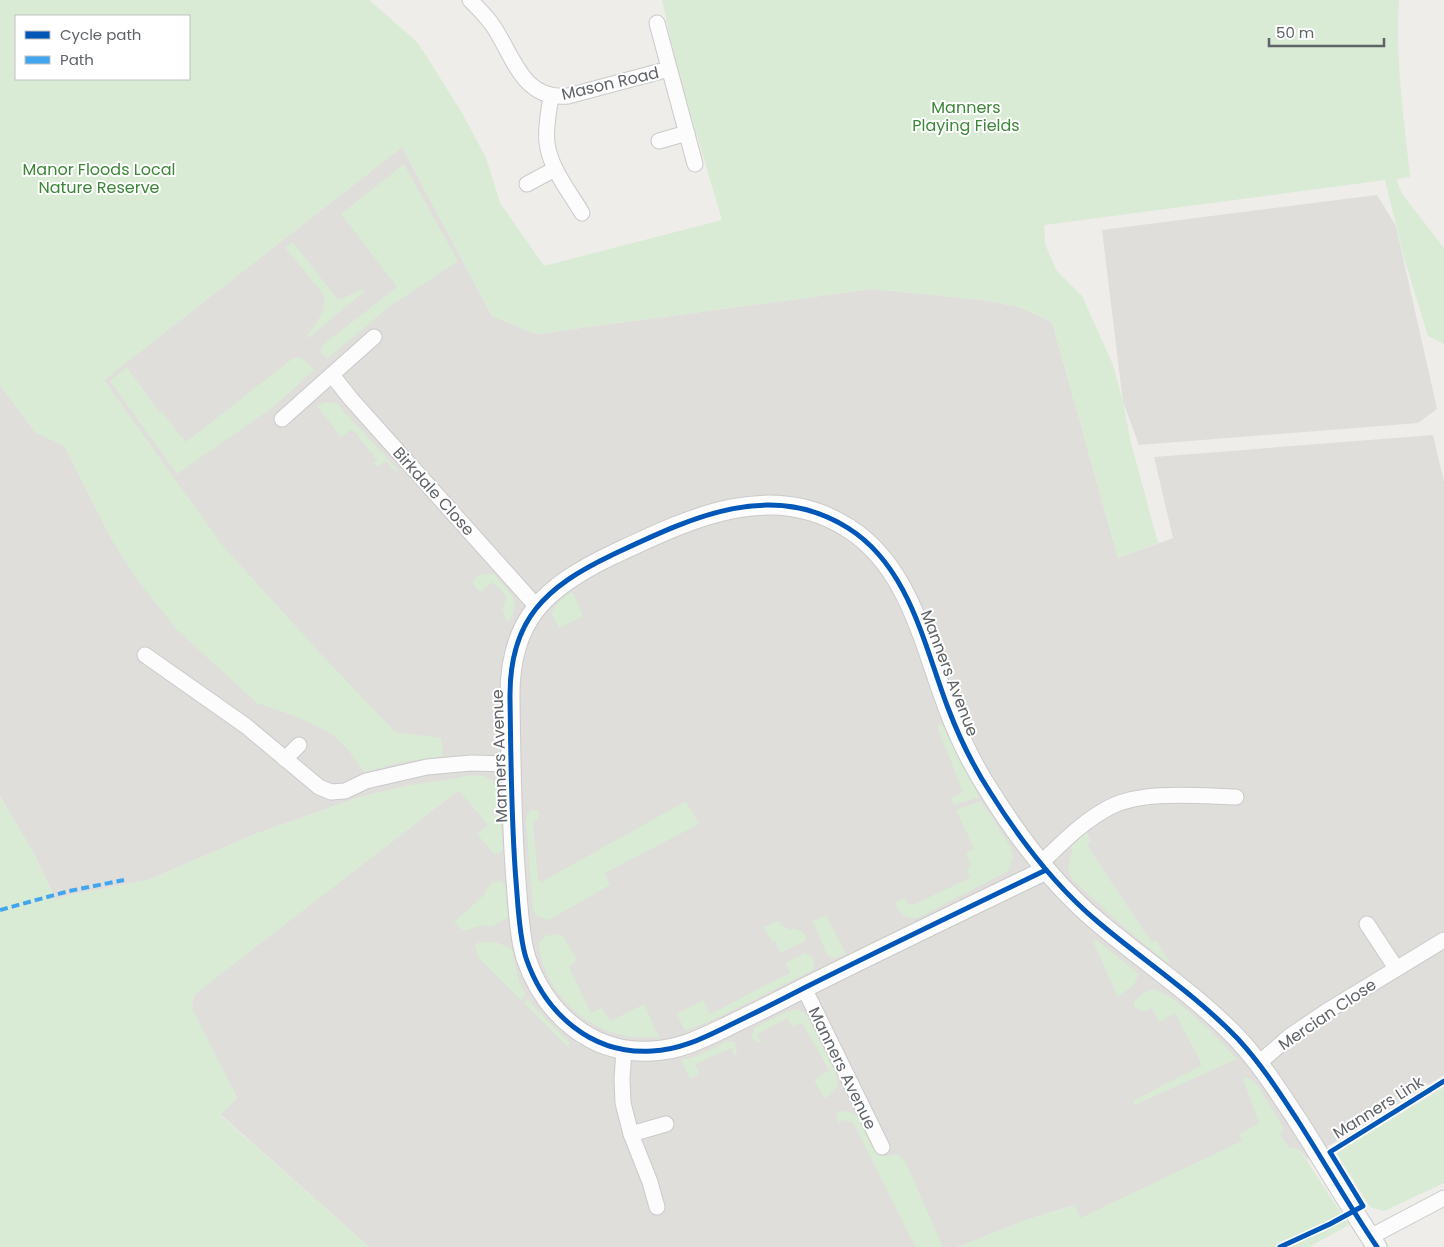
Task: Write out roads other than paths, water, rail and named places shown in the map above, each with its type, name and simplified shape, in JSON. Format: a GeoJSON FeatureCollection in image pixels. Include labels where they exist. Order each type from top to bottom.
{"type":"FeatureCollection","features":[{"type":"Feature","properties":{"kind":"street","name":"Mason Road"},"geometry":{"type":"LineString","coordinates":[[470,0],[492,23],[521,75],[538,90],[552,96],[568,96],[669,69]]}},
{"type":"Feature","properties":{"kind":"street","name":"Mason Road"},"geometry":{"type":"LineString","coordinates":[[658,23],[686,133],[696,164]]}},
{"type":"Feature","properties":{"kind":"street","name":"Mason Road"},"geometry":{"type":"LineString","coordinates":[[552,96],[547,117],[547,143],[555,169],[582,212]]}},
{"type":"Feature","properties":{"kind":"street"},"geometry":{"type":"LineString","coordinates":[[659,141],[686,133]]}},
{"type":"Feature","properties":{"kind":"street"},"geometry":{"type":"LineString","coordinates":[[527,184],[555,169]]}},
{"type":"Feature","properties":{"kind":"street"},"geometry":{"type":"LineString","coordinates":[[282,418],[374,337]]}},
{"type":"Feature","properties":{"kind":"street","name":"Birkdale Close"},"geometry":{"type":"LineString","coordinates":[[332,375],[351,400],[537,607]]}},
{"type":"Feature","properties":{"kind":"street","name":"Manners Avenue"},"geometry":{"type":"LineString","coordinates":[[1236,797],[1152,796],[1111,806],[1071,834],[1043,866],[804,988],[685,1046],[650,1052],[624,1050],[580,1032],[562,1018],[542,994],[526,957],[518,911],[515,866],[509,679],[520,634],[537,607],[566,580],[587,567],[682,524],[741,506],[760,504],[812,510],[846,526],[878,552],[903,591],[916,618],[949,711],[964,744],[1008,820],[1043,866],[1068,895],[1095,920],[1227,1028],[1259,1063],[1321,1157],[1373,1242]]}},
{"type":"Feature","properties":{"kind":"street","name":"Manners Avenue"},"geometry":{"type":"LineString","coordinates":[[145,655],[246,726],[319,787],[331,792],[344,791],[366,782],[427,767],[472,763],[511,764]]}},
{"type":"Feature","properties":{"kind":"street"},"geometry":{"type":"LineString","coordinates":[[285,759],[299,745]]}},
{"type":"Feature","properties":{"kind":"street"},"geometry":{"type":"LineString","coordinates":[[1367,924],[1396,968]]}},
{"type":"Feature","properties":{"kind":"street","name":"Mercian Close"},"geometry":{"type":"LineString","coordinates":[[1259,1063],[1290,1036],[1396,968],[1444,940]]}},
{"type":"Feature","properties":{"kind":"street","name":"Manners Avenue"},"geometry":{"type":"LineString","coordinates":[[804,988],[882,1147]]}},
{"type":"Feature","properties":{"kind":"street"},"geometry":{"type":"LineString","coordinates":[[624,1050],[621,1091],[624,1112],[650,1182],[657,1207]]}},
{"type":"Feature","properties":{"kind":"street"},"geometry":{"type":"LineString","coordinates":[[631,1134],[666,1124]]}},
{"type":"Feature","properties":{"kind":"street"},"geometry":{"type":"LineString","coordinates":[[1373,1242],[1444,1198]]}},
{"type":"Feature","properties":{"kind":"park label","name":"Manners Playing Fields"},"geometry":{"type":"Point","coordinates":[966,116]}},
{"type":"Feature","properties":{"kind":"park label","name":"Manor Floods Local Nature Reserve"},"geometry":{"type":"Point","coordinates":[99,178]}}]}
